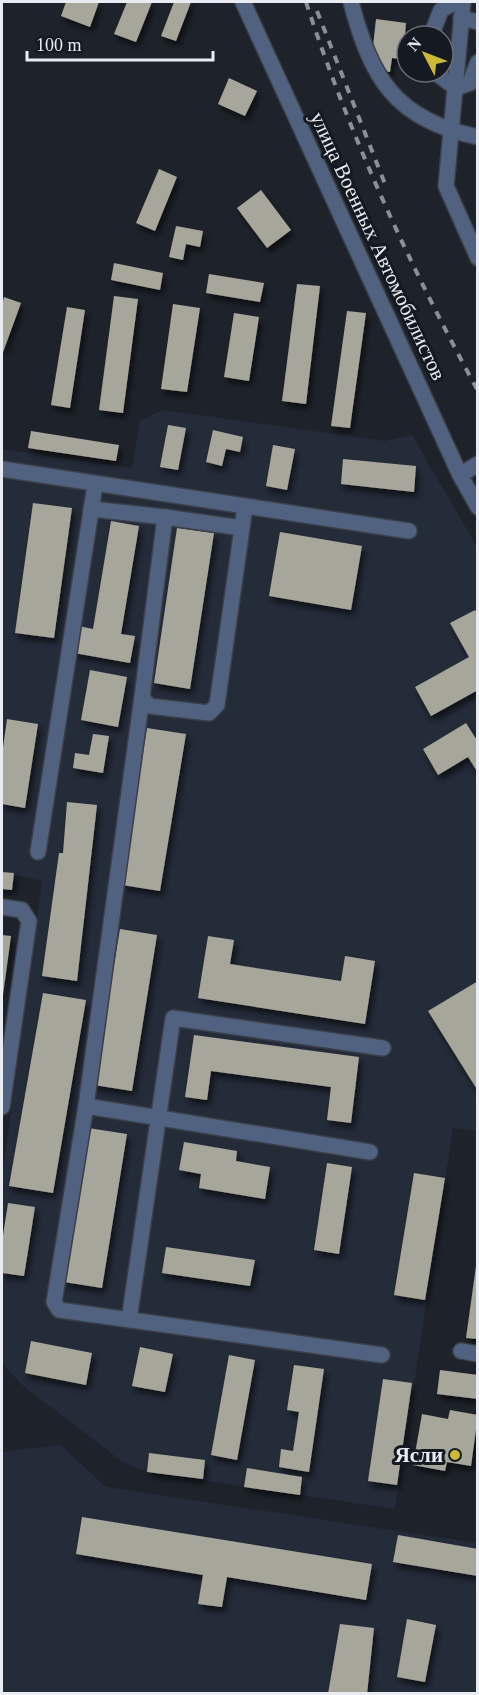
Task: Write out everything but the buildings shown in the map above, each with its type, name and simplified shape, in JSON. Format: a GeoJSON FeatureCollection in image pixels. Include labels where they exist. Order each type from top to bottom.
{"type":"FeatureCollection","features":[{"type":"Feature","properties":{"kind":"street","name":"улица Военных Автомобилистов"},"geometry":{"type":"LineString","coordinates":[[243,2],[460,475],[477,507]]}},
{"type":"Feature","properties":{"kind":"street"},"geometry":{"type":"LineString","coordinates":[[351,2],[363,46],[379,76],[402,105],[450,131],[477,137]]}},
{"type":"Feature","properties":{"kind":"street"},"geometry":{"type":"LineString","coordinates":[[435,24],[441,10],[456,2]]}},
{"type":"Feature","properties":{"kind":"street"},"geometry":{"type":"LineString","coordinates":[[464,2],[446,186],[477,258]]}},
{"type":"Feature","properties":{"kind":"street"},"geometry":{"type":"LineString","coordinates":[[462,18],[477,22]]}},
{"type":"Feature","properties":{"kind":"street"},"geometry":{"type":"LineString","coordinates":[[456,88],[470,83],[477,62]]}},
{"type":"Feature","properties":{"kind":"street"},"geometry":{"type":"LineString","coordinates":[[451,84],[456,88]]}},
{"type":"Feature","properties":{"kind":"street"},"geometry":{"type":"LineString","coordinates":[[460,475],[477,464]]}},
{"type":"Feature","properties":{"kind":"street"},"geometry":{"type":"LineString","coordinates":[[2,469],[95,485],[409,531]]}},
{"type":"Feature","properties":{"kind":"street"},"geometry":{"type":"LineString","coordinates":[[38,852],[95,485]]}},
{"type":"Feature","properties":{"kind":"street"},"geometry":{"type":"LineString","coordinates":[[142,698],[149,706],[208,713],[217,705],[245,507]]}},
{"type":"Feature","properties":{"kind":"street"},"geometry":{"type":"LineString","coordinates":[[91,509],[242,528]]}},
{"type":"Feature","properties":{"kind":"street"},"geometry":{"type":"LineString","coordinates":[[165,517],[86,1106],[54,1302],[59,1310],[382,1355]]}},
{"type":"Feature","properties":{"kind":"street"},"geometry":{"type":"LineString","coordinates":[[2,907],[22,910],[29,921],[2,1107]]}},
{"type":"Feature","properties":{"kind":"street"},"geometry":{"type":"LineString","coordinates":[[129,1320],[173,1018],[383,1048]]}},
{"type":"Feature","properties":{"kind":"street"},"geometry":{"type":"LineString","coordinates":[[86,1106],[370,1152]]}},
{"type":"Feature","properties":{"kind":"street"},"geometry":{"type":"LineString","coordinates":[[461,1351],[477,1354]]}},
{"type":"Feature","properties":{"kind":"shaded area"},"geometry":{"type":"Polygon","coordinates":[[[162,410],[385,441],[412,435],[477,547],[477,1131],[453,1128],[395,1509],[147,1472],[121,1461],[21,1384],[2,1363],[2,1178],[42,881],[2,872],[2,449],[132,468],[140,421],[162,410]]]}},
{"type":"Feature","properties":{"kind":"shaded area"},"geometry":{"type":"Polygon","coordinates":[[[60,1445],[106,1487],[477,1543],[477,1693],[2,1693],[2,1452],[60,1445]]]}},
{"type":"Feature","properties":{"kind":"railway"},"geometry":{"type":"LineString","coordinates":[[306,2],[342,102],[383,200],[405,249],[478,391]]}},
{"type":"Feature","properties":{"kind":"railway"},"geometry":{"type":"LineString","coordinates":[[317,11],[385,184]]}},
{"type":"Feature","properties":{"kind":"place","name":"Ясли"},"geometry":{"type":"Point","coordinates":[455,1455]}}]}
